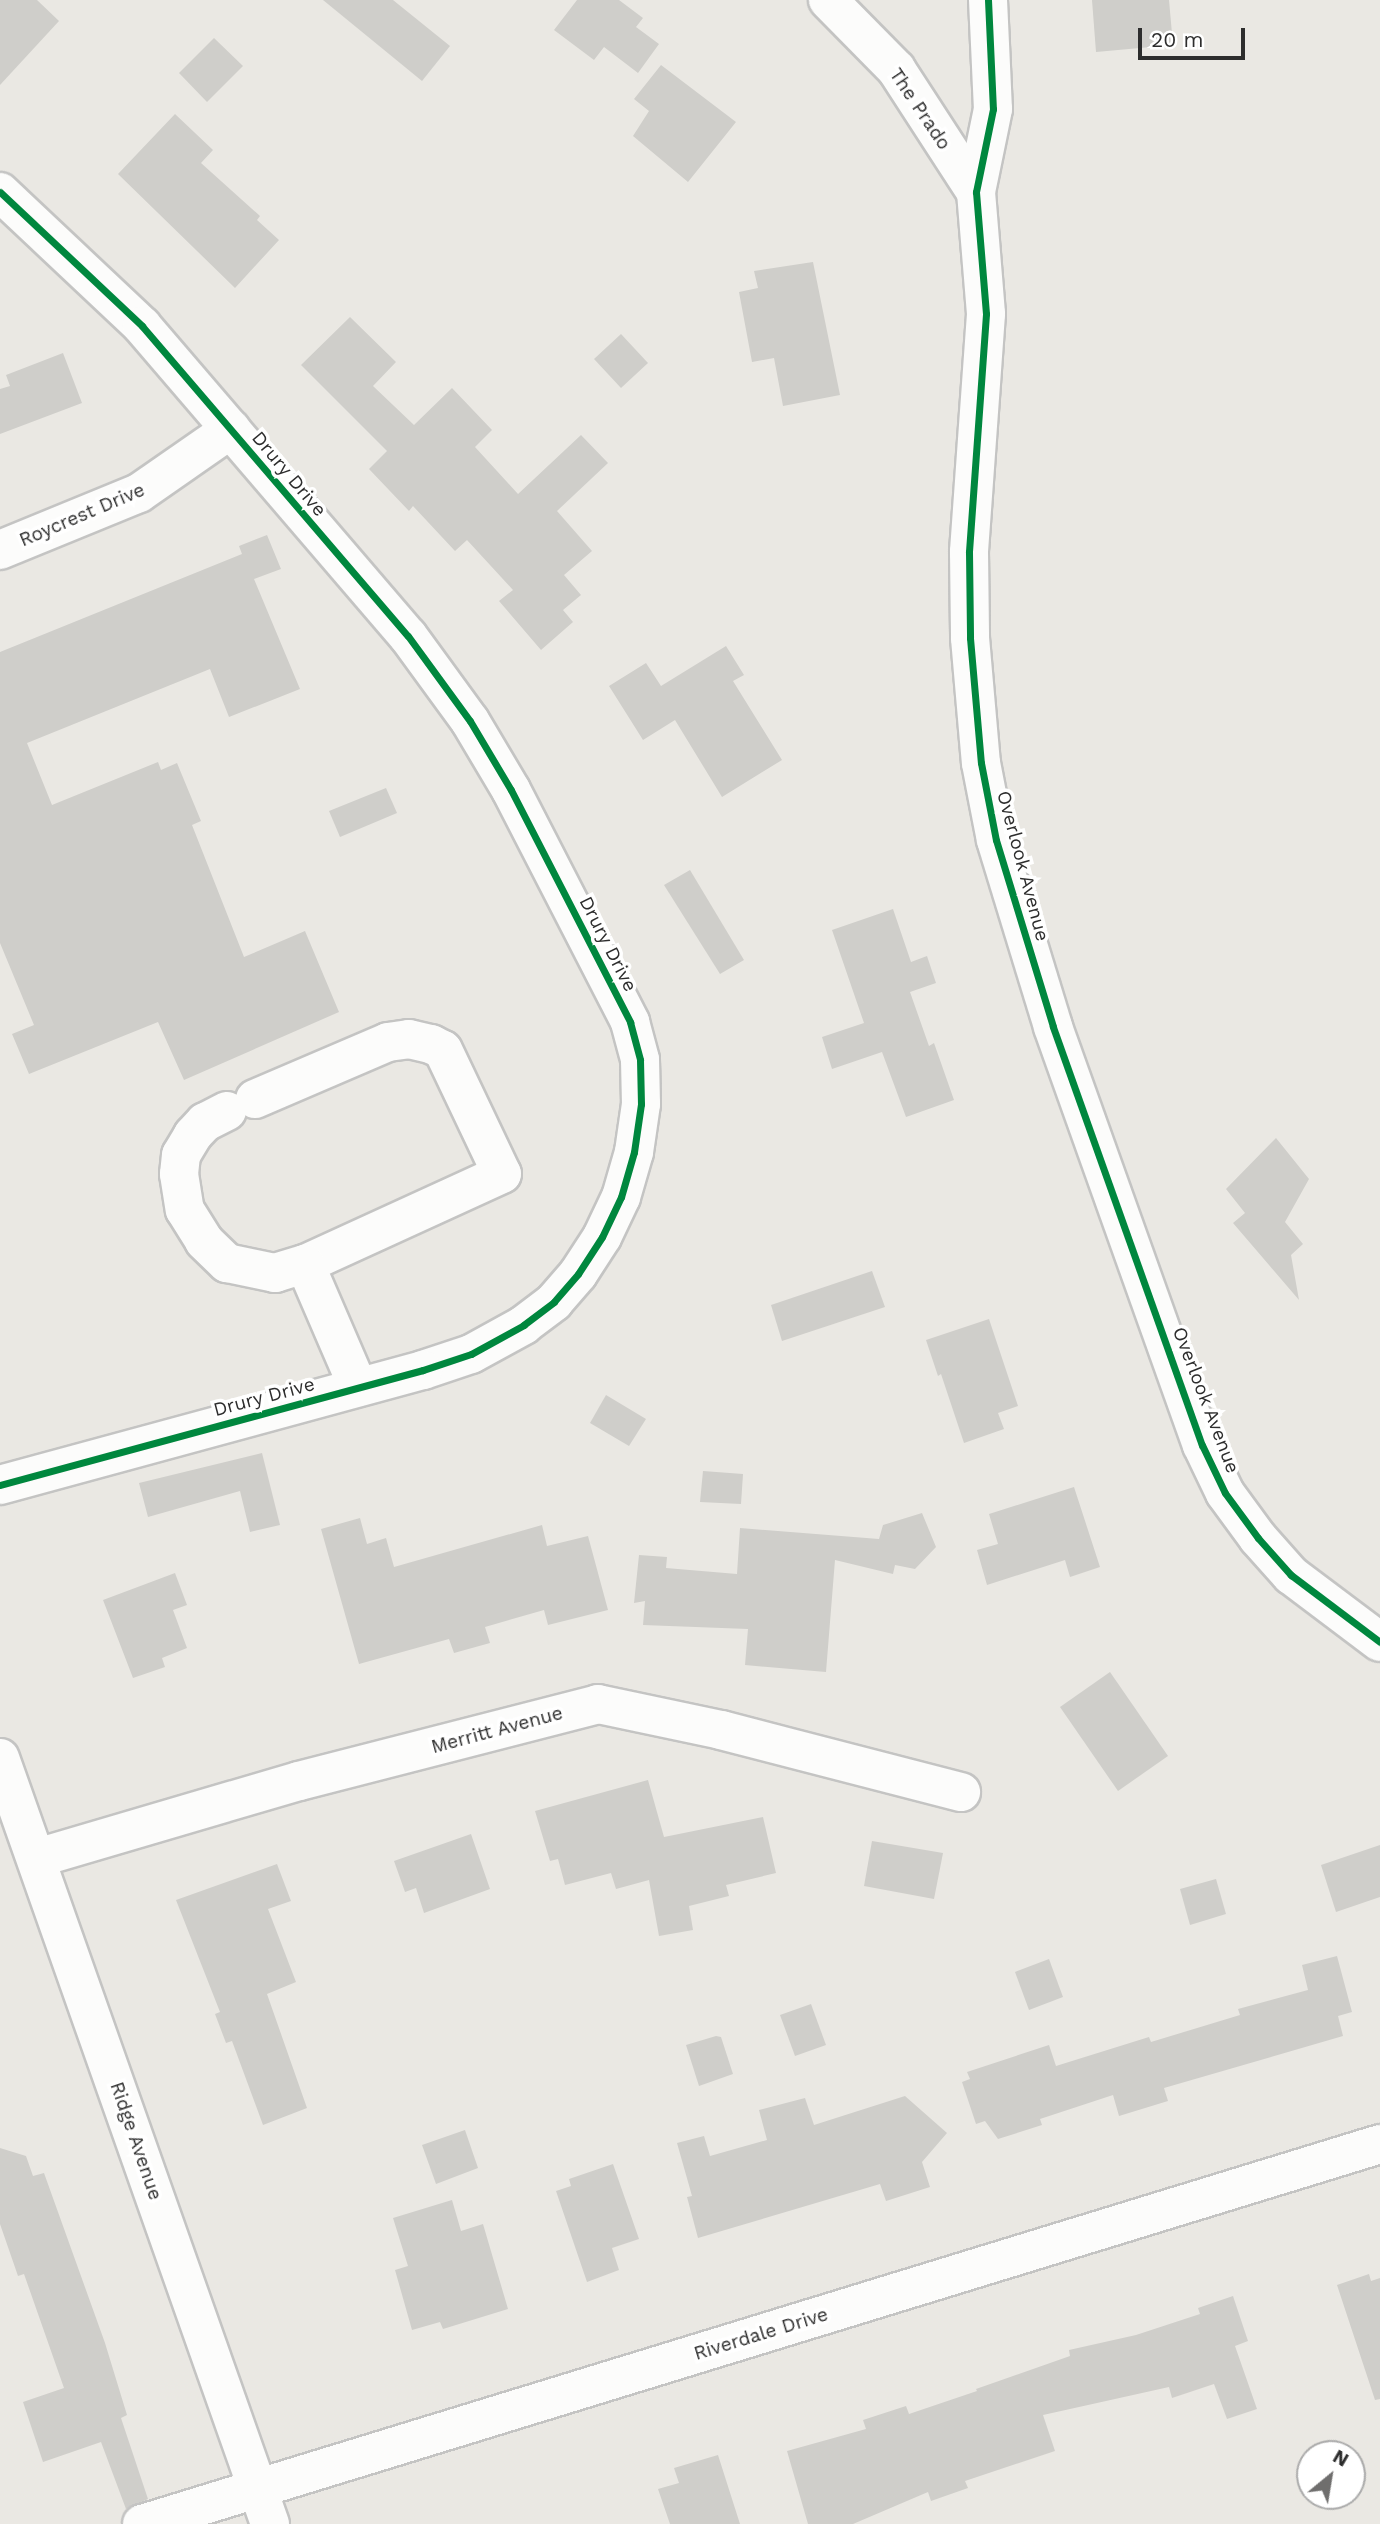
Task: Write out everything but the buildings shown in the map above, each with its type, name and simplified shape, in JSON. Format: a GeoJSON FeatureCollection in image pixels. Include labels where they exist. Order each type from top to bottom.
{"type":"FeatureCollection","features":[{"type":"Feature","properties":{"kind":"street","name":"The Prado"},"geometry":{"type":"LineString","coordinates":[[828,0],[896,69],[976,192]]}},
{"type":"Feature","properties":{"kind":"street","name":"Overlook Avenue"},"geometry":{"type":"LineString","coordinates":[[988,0],[993,109],[976,192],[986,314],[969,552],[970,638],[981,763],[1003,864],[1053,1027],[1202,1445],[1225,1493],[1258,1538],[1291,1575],[1380,1642]]}},
{"type":"Feature","properties":{"kind":"street","name":"Drury Drive"},"geometry":{"type":"LineString","coordinates":[[0,192],[142,326],[408,636],[470,722],[511,790],[629,1022],[640,1060],[641,1104],[634,1152],[621,1197],[596,1246],[554,1302],[524,1325],[471,1354],[0,1485]]}},
{"type":"Feature","properties":{"kind":"street","name":"Roycrest Drive"},"geometry":{"type":"LineString","coordinates":[[0,550],[139,493],[230,429]]}},
{"type":"Feature","properties":{"kind":"street"},"geometry":{"type":"LineString","coordinates":[[409,1039],[443,1049],[502,1174],[305,1265],[275,1273],[227,1263],[204,1241],[185,1210],[179,1174],[181,1155],[192,1135],[205,1122],[388,1042],[409,1039]]}},
{"type":"Feature","properties":{"kind":"street"},"geometry":{"type":"LineString","coordinates":[[305,1265],[358,1387]]}},
{"type":"Feature","properties":{"kind":"street","name":"Merritt Avenue"},"geometry":{"type":"LineString","coordinates":[[37,1858],[299,1781],[598,1704],[721,1730],[961,1792]]}},
{"type":"Feature","properties":{"kind":"street","name":"Ridge Avenue"},"geometry":{"type":"LineString","coordinates":[[0,1758],[270,2524]]}},
{"type":"Feature","properties":{"kind":"street","name":"Riverdale Drive"},"geometry":{"type":"LineString","coordinates":[[142,2524],[1380,2144]]}},
{"type":"Feature","properties":{"kind":"cycle path"},"geometry":{"type":"LineString","coordinates":[[988,0],[993,109],[976,192],[986,314],[969,552],[970,638],[981,763],[996,840],[1053,1027],[1202,1445],[1225,1493],[1258,1538],[1291,1575],[1380,1642]]}},
{"type":"Feature","properties":{"kind":"cycle path"},"geometry":{"type":"LineString","coordinates":[[0,192],[142,326],[408,636],[470,721],[511,790],[630,1022],[640,1060],[641,1104],[634,1152],[621,1197],[602,1237],[578,1274],[554,1302],[524,1325],[471,1354],[423,1370],[0,1485]]}}]}
